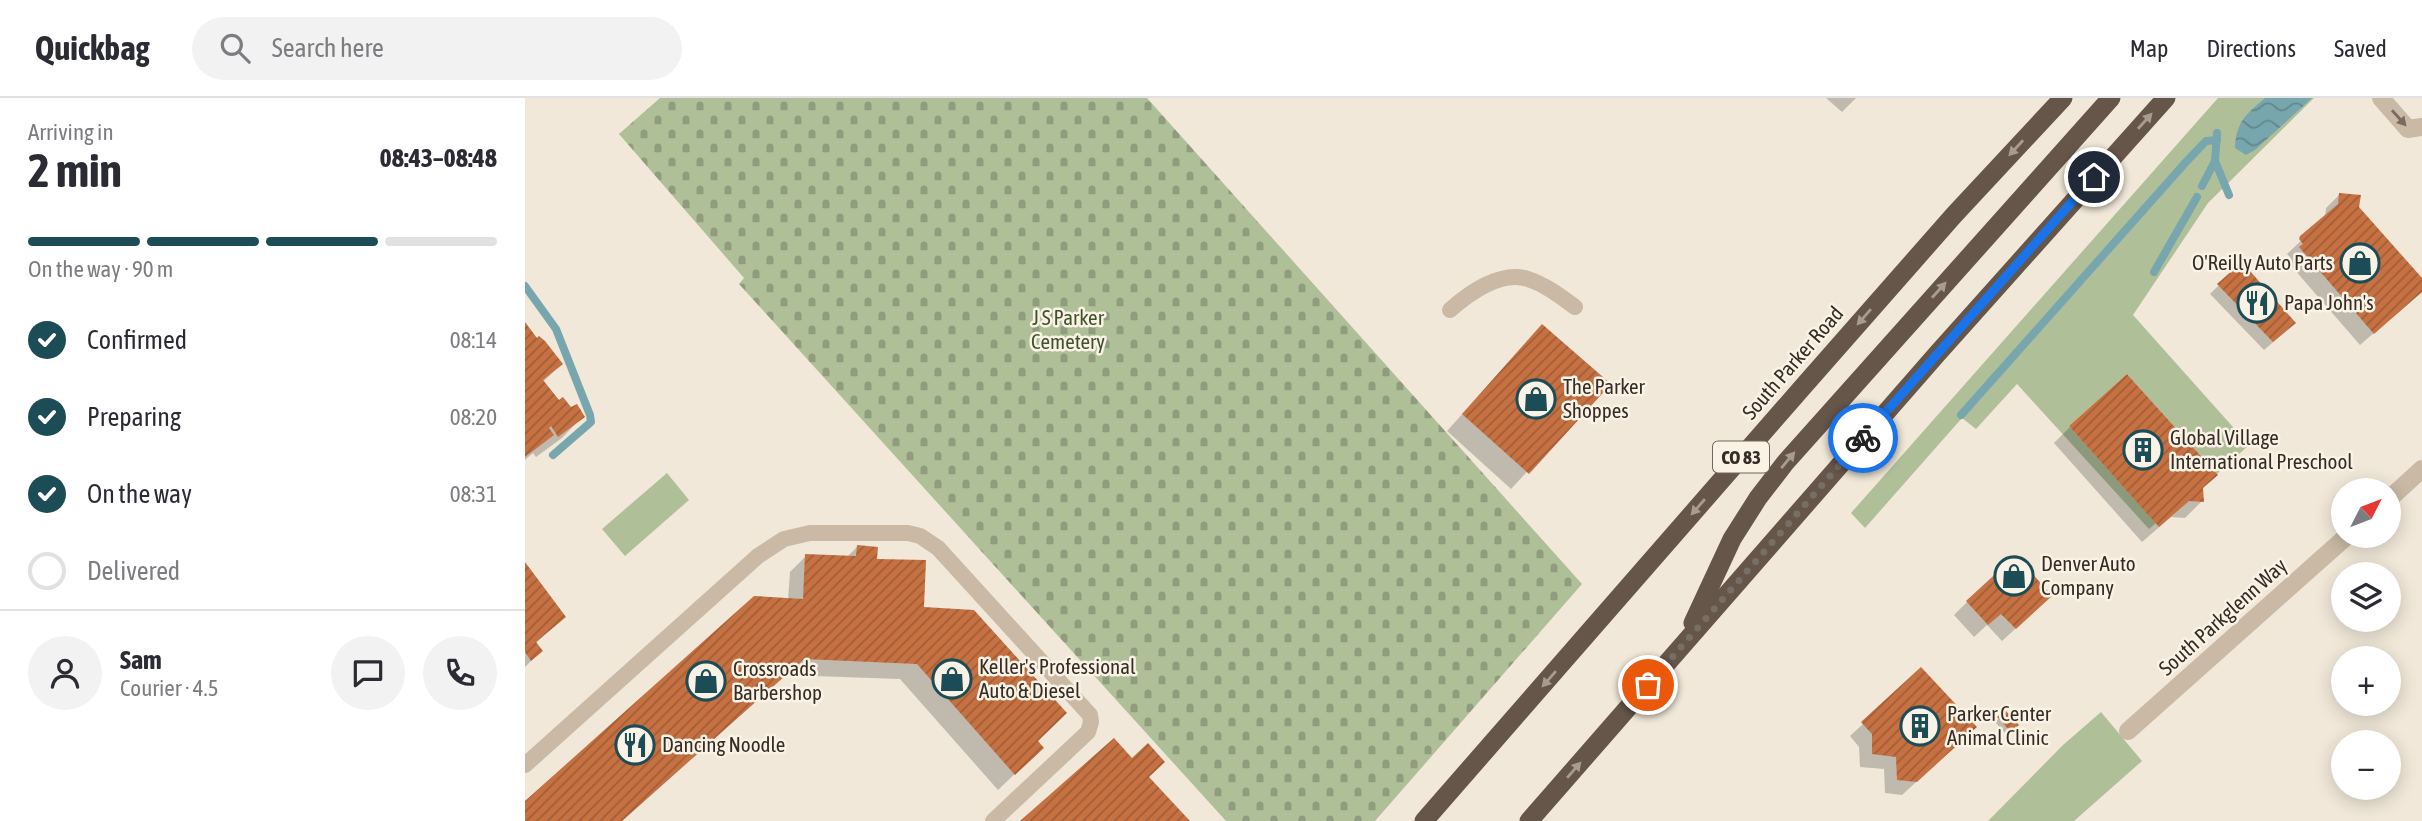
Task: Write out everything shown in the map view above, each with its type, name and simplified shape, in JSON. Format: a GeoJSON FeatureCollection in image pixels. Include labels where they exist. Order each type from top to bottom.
{"type":"FeatureCollection","features":[{"type":"Feature","properties":{"kind":"highway","name":"South Parker Road"},"geometry":{"type":"LineString","coordinates":[[1424,821],[1801,388],[1954,215],[2063,98]]}},
{"type":"Feature","properties":{"kind":"highway"},"geometry":{"type":"LineString","coordinates":[[1682,646],[1733,539],[1758,498],[1785,463],[2111,98]]}},
{"type":"Feature","properties":{"kind":"highway"},"geometry":{"type":"LineString","coordinates":[[1529,821],[1955,333],[2166,98]]}},
{"type":"Feature","properties":{"kind":"street"},"geometry":{"type":"LineString","coordinates":[[2381,98],[2408,129],[2422,127]]}},
{"type":"Feature","properties":{"kind":"street"},"geometry":{"type":"LineString","coordinates":[[2401,488],[2422,469]]}},
{"type":"Feature","properties":{"kind":"street","name":"South Parkglenn Way"},"geometry":{"type":"LineString","coordinates":[[2128,731],[2334,548]]}},
{"type":"Feature","properties":{"kind":"lane"},"geometry":{"type":"LineString","coordinates":[[1450,310],[1472,291],[1499,280],[1525,278],[1549,288],[1575,307]]}},
{"type":"Feature","properties":{"kind":"lane"},"geometry":{"type":"LineString","coordinates":[[525,765],[758,556],[778,543],[810,533],[908,533],[920,536],[938,548],[1090,715],[1088,732],[993,821]]}},
{"type":"Feature","properties":{"kind":"green space","name":"J S Parker Cemetery"},"geometry":{"type":"Polygon","coordinates":[[[660,98],[1147,98],[1582,584],[1375,821],[1226,821],[739,284],[744,278],[619,134],[660,98]]]}},
{"type":"Feature","properties":{"kind":"green space"},"geometry":{"type":"Polygon","coordinates":[[[2218,98],[2314,98],[2208,203],[2133,315],[2249,445],[2217,474],[2127,374],[2069,426],[2156,523],[2149,529],[2017,384],[1976,429],[1962,418],[1865,528],[1851,513],[2218,98]]]}},
{"type":"Feature","properties":{"kind":"green space"},"geometry":{"type":"Polygon","coordinates":[[[667,473],[689,500],[625,556],[602,529],[667,473]]]}},
{"type":"Feature","properties":{"kind":"green space"},"geometry":{"type":"Polygon","coordinates":[[[2101,712],[2142,761],[2074,821],[1988,821],[2063,745],[2101,712]]]}},
{"type":"Feature","properties":{"kind":"water"},"geometry":{"type":"Polygon","coordinates":[[[2265,98],[2312,98],[2246,155],[2235,148],[2237,131],[2247,114],[2265,98]]]}},
{"type":"Feature","properties":{"kind":"building","name":"O'Reilly Auto Parts"},"geometry":{"type":"Polygon","coordinates":[[[2339,193],[2361,195],[2359,207],[2422,278],[2422,292],[2374,334],[2299,247],[2303,244],[2300,236],[2338,204],[2339,193]]]}},
{"type":"Feature","properties":{"kind":"building","name":"Papa John's"},"geometry":{"type":"Polygon","coordinates":[[[2242,262],[2296,323],[2273,342],[2217,284],[2242,262]]]}},
{"type":"Feature","properties":{"kind":"building"},"geometry":{"type":"Polygon","coordinates":[[[525,322],[563,364],[543,380],[559,400],[563,397],[571,407],[577,404],[585,417],[558,437],[551,426],[549,428],[554,435],[525,457],[525,322]]]}},
{"type":"Feature","properties":{"kind":"building","name":"The Parker Shoppes"},"geometry":{"type":"Polygon","coordinates":[[[1542,324],[1611,384],[1529,474],[1462,414],[1542,324]]]}},
{"type":"Feature","properties":{"kind":"building","name":"Global Village International Preschool"},"geometry":{"type":"Polygon","coordinates":[[[2127,374],[2218,475],[2203,488],[2204,502],[2189,501],[2159,527],[2069,426],[2127,374]]]}},
{"type":"Feature","properties":{"kind":"building"},"geometry":{"type":"Polygon","coordinates":[[[857,545],[878,547],[877,559],[926,560],[924,607],[974,610],[1067,713],[1038,741],[1044,748],[1015,775],[917,664],[804,659],[622,821],[525,821],[525,801],[754,596],[803,599],[805,554],[856,556],[857,545]]]}},
{"type":"Feature","properties":{"kind":"building","name":"Denver Auto Company"},"geometry":{"type":"Polygon","coordinates":[[[2016,555],[2052,596],[2016,629],[2001,614],[1988,625],[1966,601],[2016,555]]]}},
{"type":"Feature","properties":{"kind":"building"},"geometry":{"type":"Polygon","coordinates":[[[525,562],[566,617],[536,642],[543,651],[531,661],[525,652],[525,562]]]}},
{"type":"Feature","properties":{"kind":"building","name":"Parker Center Animal Clinic"},"geometry":{"type":"Polygon","coordinates":[[[1921,667],[1977,727],[1917,782],[1897,780],[1896,757],[1872,754],[1872,734],[1861,722],[1921,667]]]}},
{"type":"Feature","properties":{"kind":"building"},"geometry":{"type":"Polygon","coordinates":[[[2005,710],[2019,725],[2011,732],[1997,717],[2005,710]]]}},
{"type":"Feature","properties":{"kind":"building"},"geometry":{"type":"Polygon","coordinates":[[[1114,738],[1132,758],[1148,743],[1165,762],[1149,777],[1190,821],[1020,821],[1114,738]]]}},
{"type":"Feature","properties":{"kind":"waterway"},"geometry":{"type":"LineString","coordinates":[[2202,186],[2215,161],[2217,133]]}},
{"type":"Feature","properties":{"kind":"waterway"},"geometry":{"type":"LineString","coordinates":[[1961,415],[2186,162],[2206,141],[2217,140]]}},
{"type":"Feature","properties":{"kind":"waterway"},"geometry":{"type":"LineString","coordinates":[[2215,161],[2229,195]]}},
{"type":"Feature","properties":{"kind":"waterway"},"geometry":{"type":"LineString","coordinates":[[2154,272],[2197,197]]}},
{"type":"Feature","properties":{"kind":"waterway"},"geometry":{"type":"LineString","coordinates":[[525,286],[556,329],[590,415],[591,422],[553,455]]}},
{"type":"Feature","properties":{"kind":"way so far"},"geometry":{"type":"LineString","coordinates":[[1648,685],[1863,438]]}},
{"type":"Feature","properties":{"kind":"place","name":"O'Reilly Auto Parts"},"geometry":{"type":"Point","coordinates":[2360,263]}},
{"type":"Feature","properties":{"kind":"place","name":"Papa John's"},"geometry":{"type":"Point","coordinates":[2257,303]}},
{"type":"Feature","properties":{"kind":"place","name":"The Parker Shoppes"},"geometry":{"type":"Point","coordinates":[1536,399]}},
{"type":"Feature","properties":{"kind":"place","name":"Global Village International Preschool"},"geometry":{"type":"Point","coordinates":[2143,450]}},
{"type":"Feature","properties":{"kind":"place","name":"Denver Auto Company"},"geometry":{"type":"Point","coordinates":[2014,576]}},
{"type":"Feature","properties":{"kind":"place","name":"Keller's Professional Auto & Diesel"},"geometry":{"type":"Point","coordinates":[952,679]}},
{"type":"Feature","properties":{"kind":"place","name":"Crossroads Barbershop"},"geometry":{"type":"Point","coordinates":[706,681]}},
{"type":"Feature","properties":{"kind":"place","name":"Parker Center Animal Clinic"},"geometry":{"type":"Point","coordinates":[1920,726]}},
{"type":"Feature","properties":{"kind":"place","name":"Dancing Noodle"},"geometry":{"type":"Point","coordinates":[635,745]}},
{"type":"Feature","properties":{"kind":"route"},"geometry":{"type":"LineString","coordinates":[[1863,438],[2094,177]]}}]}
